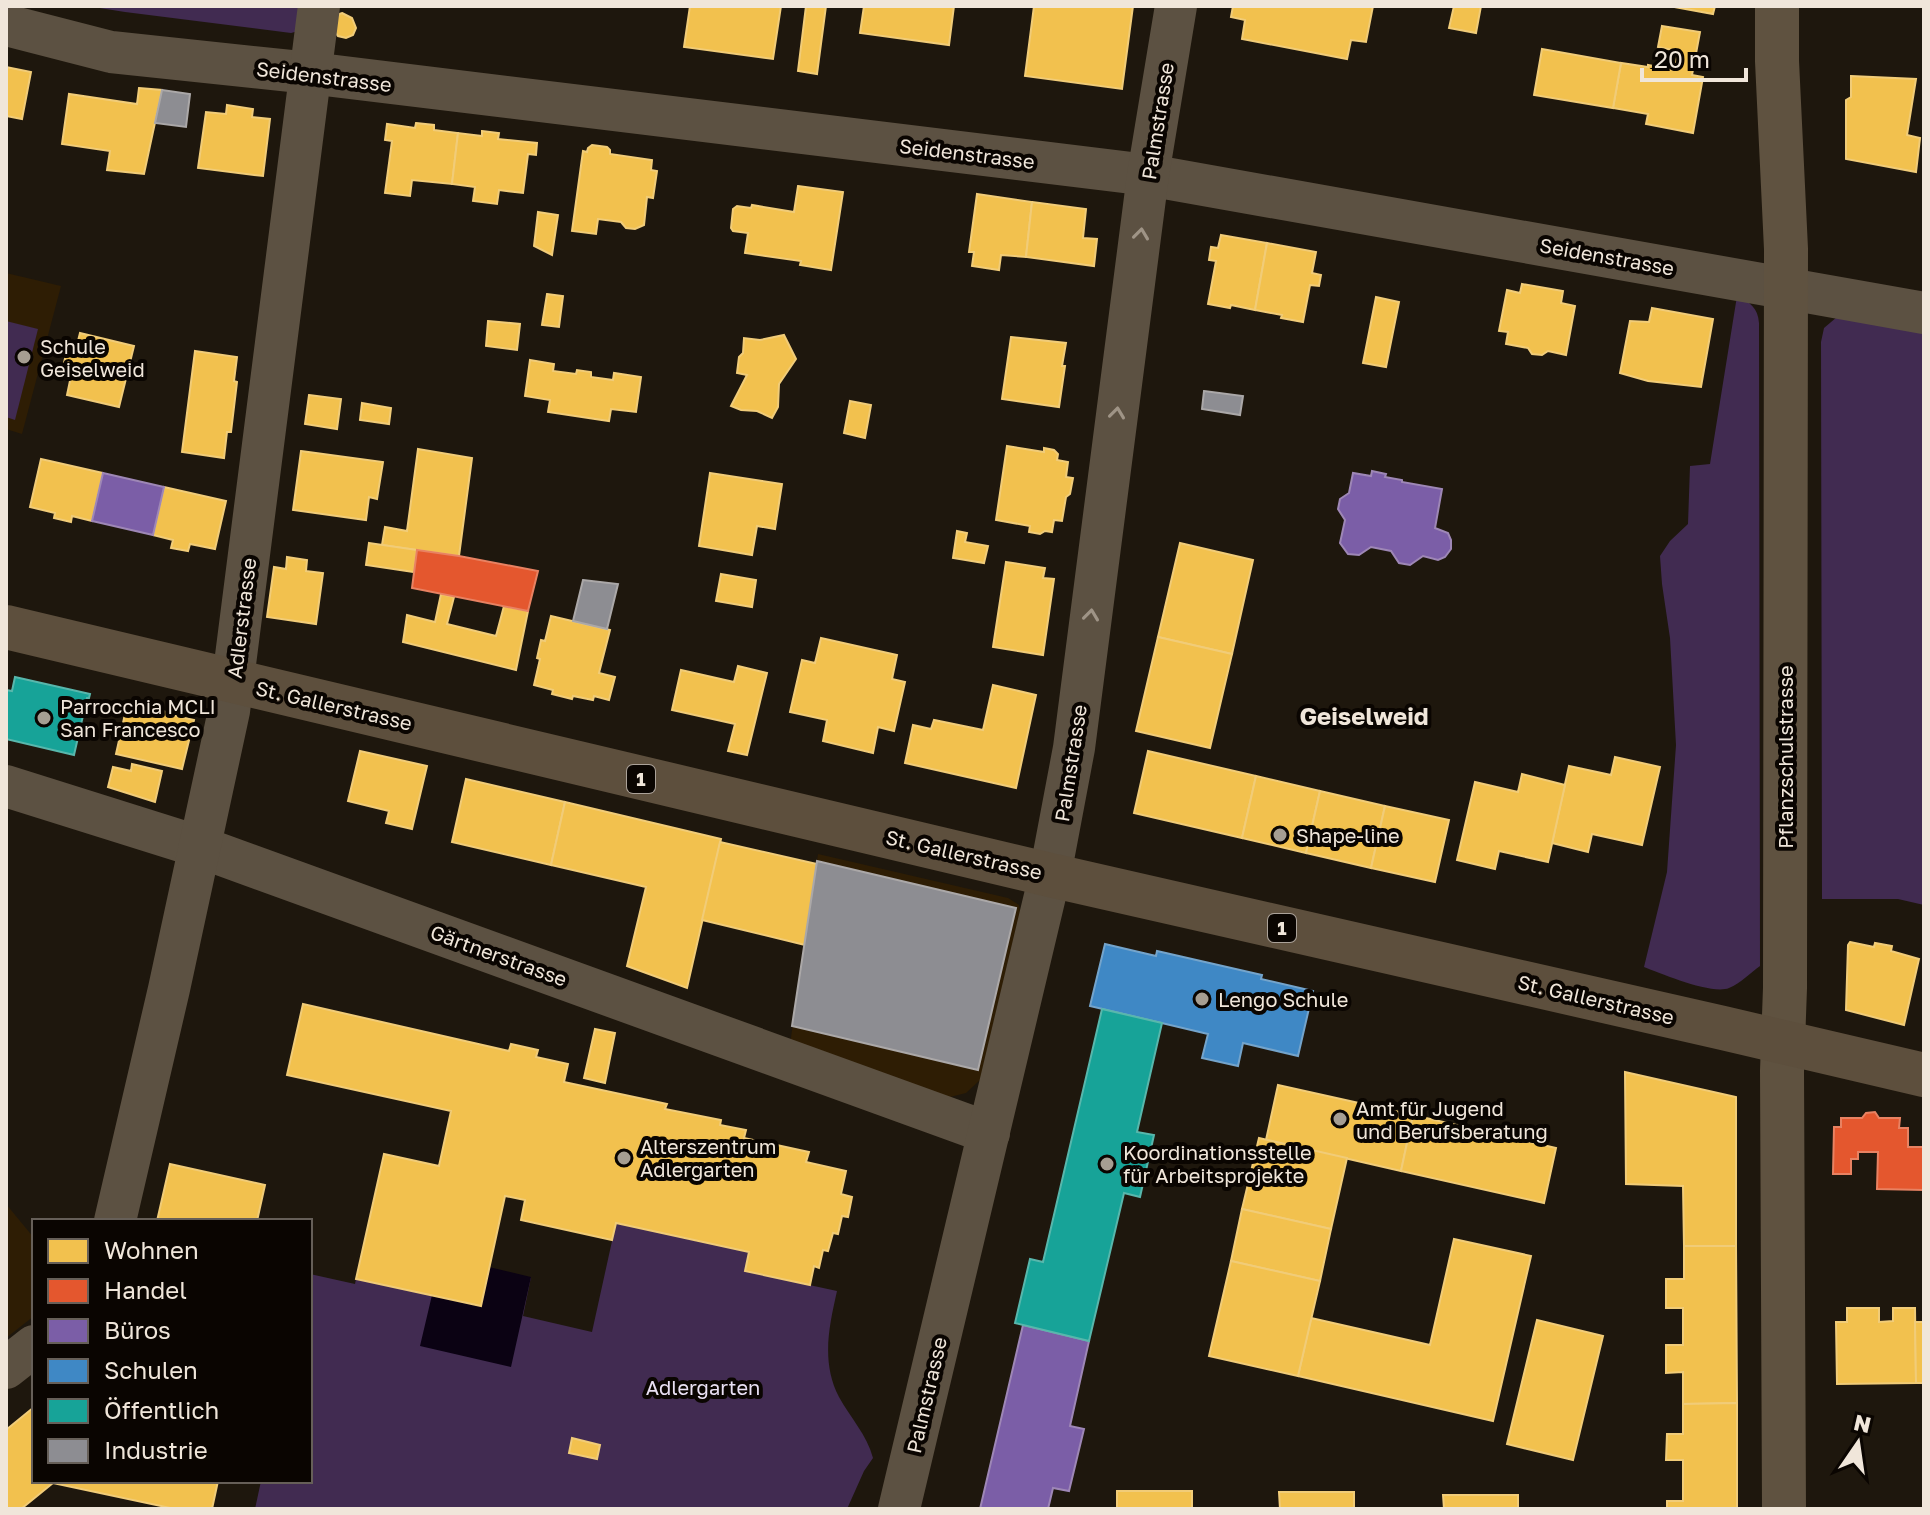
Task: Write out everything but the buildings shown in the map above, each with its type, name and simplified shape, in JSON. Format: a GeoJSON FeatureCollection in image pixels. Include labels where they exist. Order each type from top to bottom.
{"type":"FeatureCollection","features":[{"type":"Feature","properties":{"kind":"main road","name":"St. Gallerstrasse"},"geometry":{"type":"LineString","coordinates":[[6,627],[1050,875],[1924,1075]]}},
{"type":"Feature","properties":{"kind":"street","name":"Adlerstrasse"},"geometry":{"type":"LineString","coordinates":[[115,1219],[229,711],[319,6]]}},
{"type":"Feature","properties":{"kind":"street","name":"Palmstrasse"},"geometry":{"type":"LineString","coordinates":[[899,1509],[1050,875],[1074,748],[1148,175],[1176,6]]}},
{"type":"Feature","properties":{"kind":"street","name":"Pflanzschulstrasse"},"geometry":{"type":"LineString","coordinates":[[1777,6],[1786,249],[1784,1509]]}},
{"type":"Feature","properties":{"kind":"street","name":"Seidenstrasse"},"geometry":{"type":"LineString","coordinates":[[6,25],[111,52],[310,73],[1148,175],[1924,313]]}},
{"type":"Feature","properties":{"kind":"street","name":"Gärtnerstrasse"},"geometry":{"type":"LineString","coordinates":[[6,786],[200,847],[989,1133]]}},
{"type":"Feature","properties":{"kind":"street"},"geometry":{"type":"LineString","coordinates":[[6,1368],[32,1348]]}},
{"type":"Feature","properties":{"kind":"shaded area","name":"Schule Geiselweid"},"geometry":{"type":"Polygon","coordinates":[[[6,273],[61,286],[22,434],[6,429],[6,273]]]}},
{"type":"Feature","properties":{"kind":"shaded area"},"geometry":{"type":"Polygon","coordinates":[[[818,854],[1008,898],[1019,905],[980,1080],[966,1093],[946,1098],[790,1044],[818,854]]]}},
{"type":"Feature","properties":{"kind":"shaded area"},"geometry":{"type":"Polygon","coordinates":[[[6,1204],[32,1236],[32,1318],[6,1338],[6,1204]]]}},
{"type":"Feature","properties":{"kind":"shaded area"},"geometry":{"type":"Polygon","coordinates":[[[489,1267],[531,1277],[511,1367],[420,1346],[432,1295],[480,1306],[489,1267]]]}},
{"type":"Feature","properties":{"kind":"green space"},"geometry":{"type":"Polygon","coordinates":[[[87,6],[308,6],[302,30],[291,33],[87,6]]]}},
{"type":"Feature","properties":{"kind":"green space"},"geometry":{"type":"Polygon","coordinates":[[[1737,296],[1752,306],[1759,323],[1760,966],[1729,988],[1711,989],[1644,967],[1667,872],[1676,745],[1670,638],[1660,556],[1688,524],[1690,466],[1710,464],[1737,296]]]}},
{"type":"Feature","properties":{"kind":"green space"},"geometry":{"type":"Polygon","coordinates":[[[1837,317],[1924,328],[1924,905],[1898,899],[1822,899],[1821,342],[1824,328],[1837,317]]]}},
{"type":"Feature","properties":{"kind":"green space"},"geometry":{"type":"Polygon","coordinates":[[[6,321],[38,329],[15,420],[6,417],[6,321]]]}},
{"type":"Feature","properties":{"kind":"green space","name":"Adlergarten"},"geometry":{"type":"Polygon","coordinates":[[[616,1223],[749,1252],[745,1271],[837,1291],[829,1331],[830,1371],[839,1397],[863,1434],[873,1458],[847,1509],[255,1509],[261,1483],[312,1483],[312,1274],[355,1284],[356,1279],[480,1306],[531,1277],[523,1316],[592,1332],[616,1223]]]}},
{"type":"Feature","properties":{"kind":"place","name":"Schule Geiselweid"},"geometry":{"type":"Point","coordinates":[24,357]}},
{"type":"Feature","properties":{"kind":"place","name":"Parrocchia MCLI San Francesco"},"geometry":{"type":"Point","coordinates":[44,718]}},
{"type":"Feature","properties":{"kind":"place","name":"Shape-line"},"geometry":{"type":"Point","coordinates":[1280,835]}},
{"type":"Feature","properties":{"kind":"place","name":"Lengo Schule"},"geometry":{"type":"Point","coordinates":[1202,999]}},
{"type":"Feature","properties":{"kind":"place","name":"Amt für Jugend und Berufsberatung"},"geometry":{"type":"Point","coordinates":[1340,1119]}},
{"type":"Feature","properties":{"kind":"place","name":"Alterszentrum Adlergarten"},"geometry":{"type":"Point","coordinates":[624,1158]}},
{"type":"Feature","properties":{"kind":"place","name":"Koordinationsstelle für Arbeitsprojekte"},"geometry":{"type":"Point","coordinates":[1107,1164]}},
{"type":"Feature","properties":{"kind":"district","name":"Geiselweid"},"geometry":{"type":"Point","coordinates":[1364,715]}}]}
